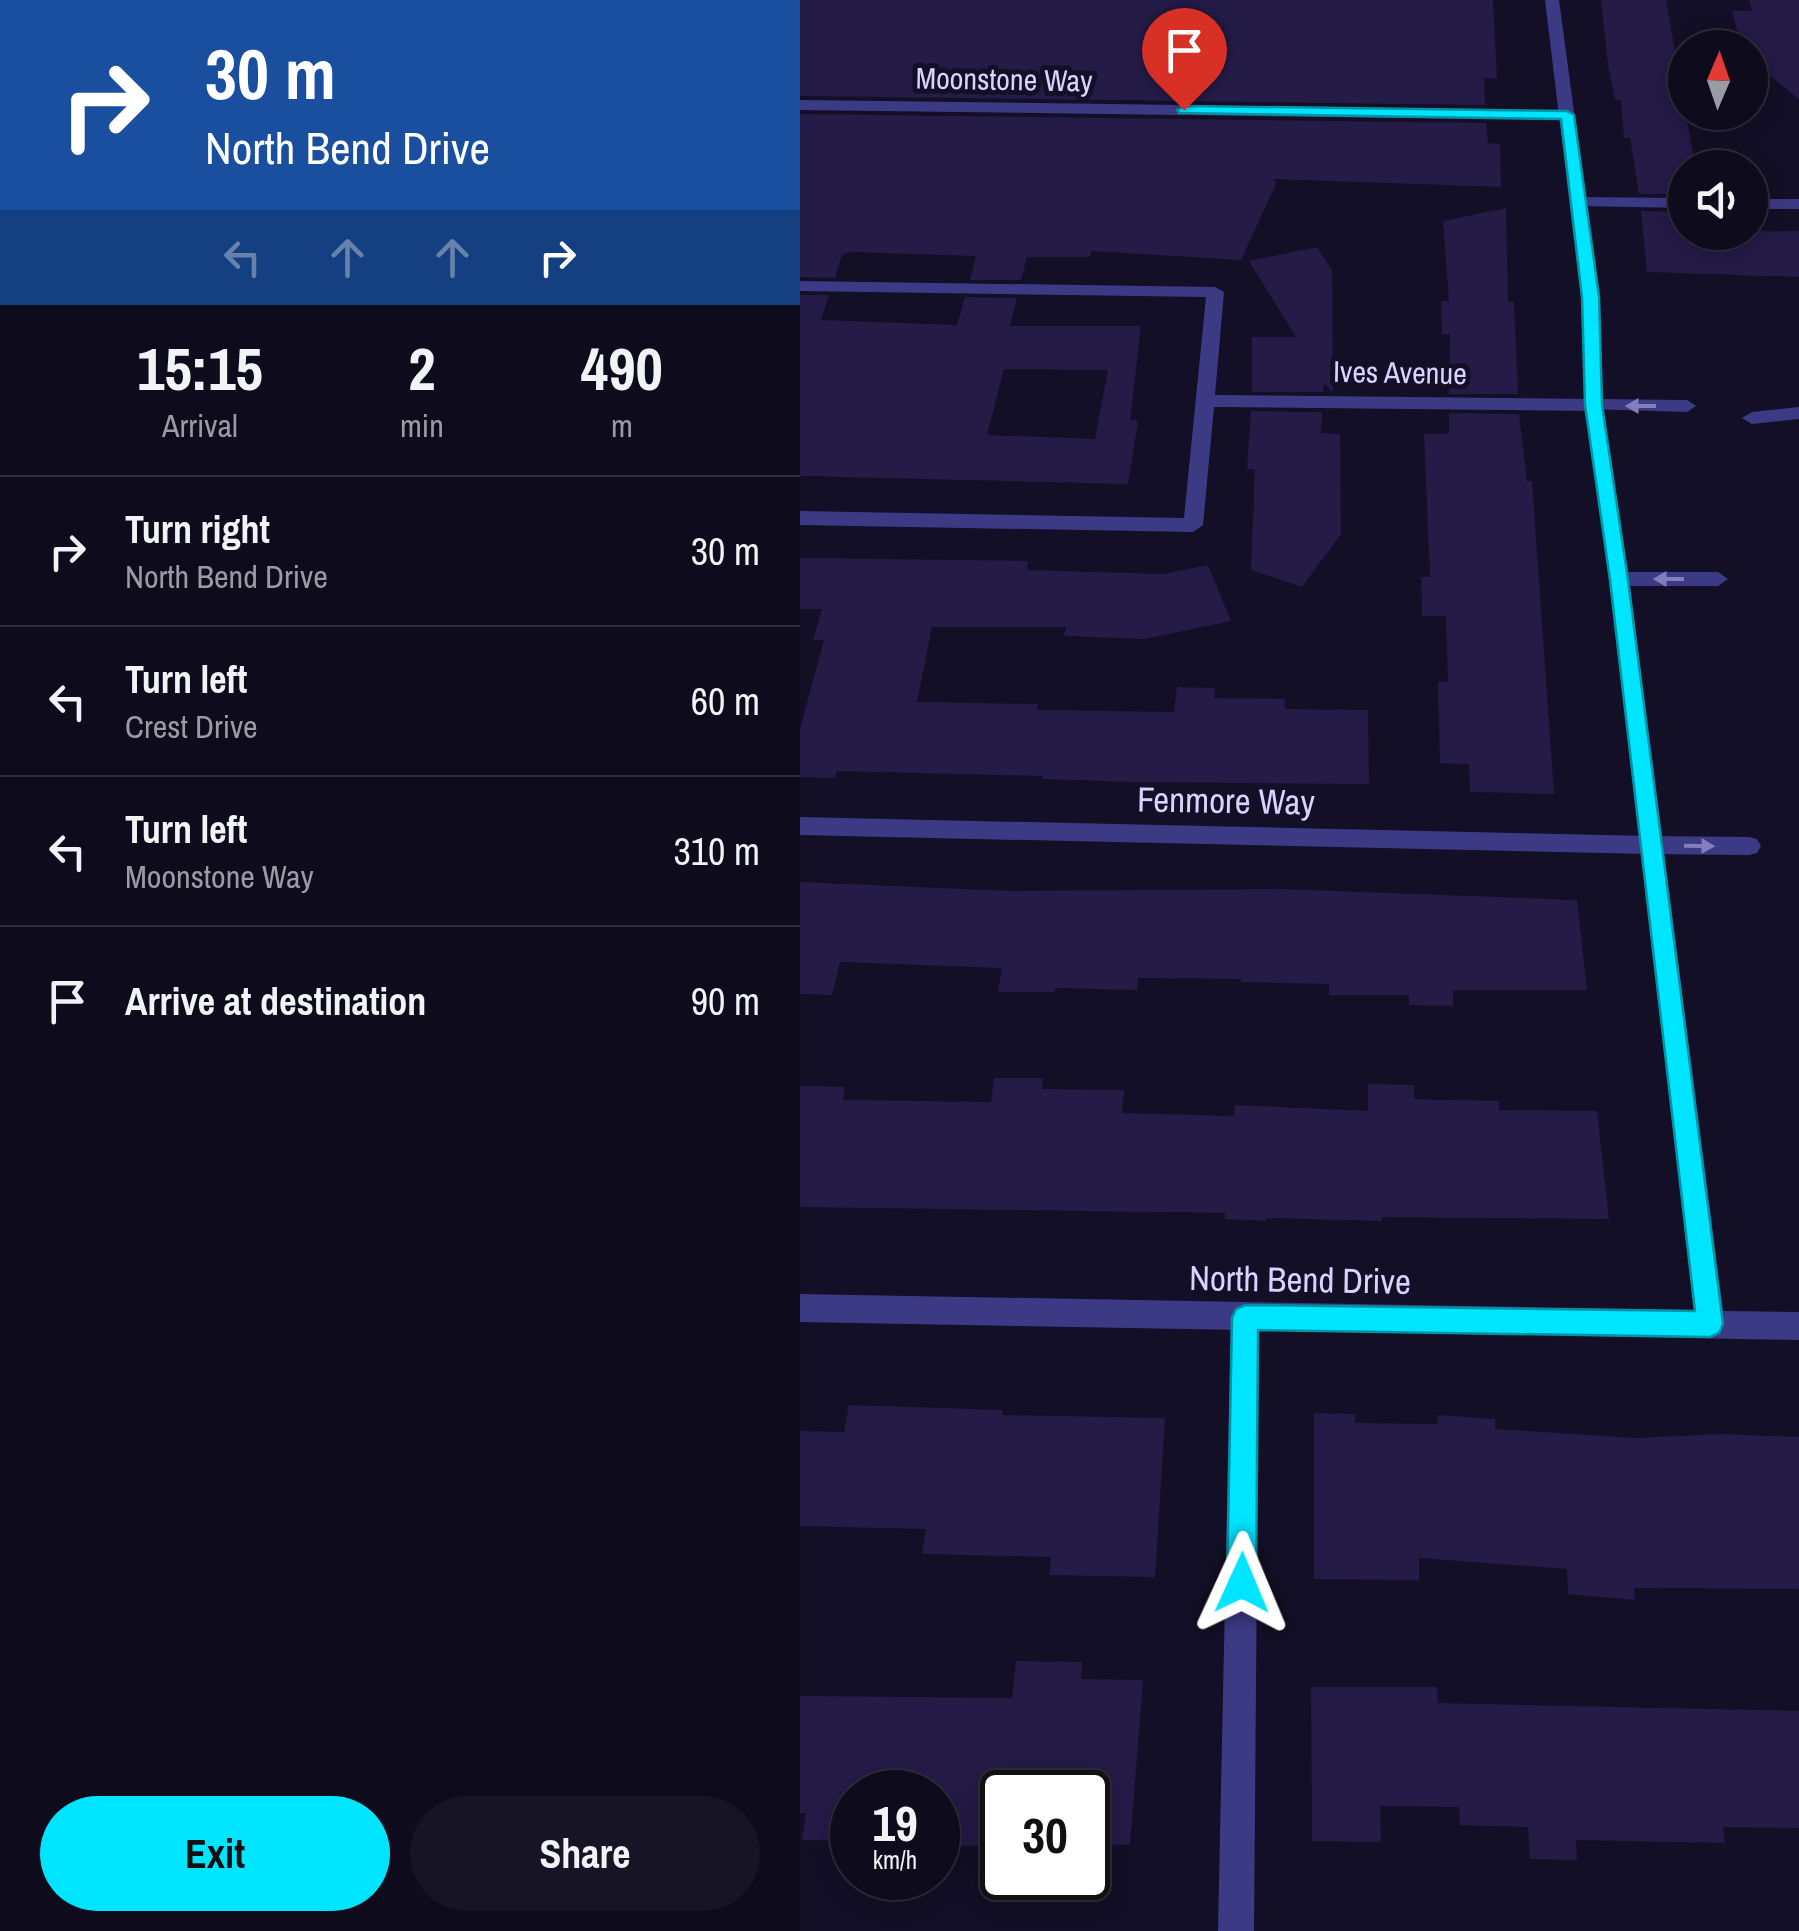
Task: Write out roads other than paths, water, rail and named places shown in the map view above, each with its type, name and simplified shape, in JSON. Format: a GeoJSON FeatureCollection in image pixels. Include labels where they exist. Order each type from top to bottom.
{"type":"FeatureCollection","features":[{"type":"Feature","properties":{"kind":"street"},"geometry":{"type":"LineString","coordinates":[[1552,0],[1590,297],[1594,405],[1710,1324]]}},
{"type":"Feature","properties":{"kind":"street","name":"Moonstone Way"},"geometry":{"type":"LineString","coordinates":[[800,106],[1567,115]]}},
{"type":"Feature","properties":{"kind":"street"},"geometry":{"type":"LineString","coordinates":[[1579,201],[1668,203]]}},
{"type":"Feature","properties":{"kind":"street"},"geometry":{"type":"LineString","coordinates":[[1768,204],[1799,204]]}},
{"type":"Feature","properties":{"kind":"street"},"geometry":{"type":"LineString","coordinates":[[800,286],[1216,292],[1193,526],[800,518]]}},
{"type":"Feature","properties":{"kind":"street","name":"Ives Avenue"},"geometry":{"type":"LineString","coordinates":[[1206,401],[1687,406]]}},
{"type":"Feature","properties":{"kind":"street"},"geometry":{"type":"LineString","coordinates":[[1752,418],[1799,413]]}},
{"type":"Feature","properties":{"kind":"street"},"geometry":{"type":"LineString","coordinates":[[1619,580],[1718,579]]}},
{"type":"Feature","properties":{"kind":"street","name":"Fenmore Way"},"geometry":{"type":"LineString","coordinates":[[800,826],[1750,846]]}},
{"type":"Feature","properties":{"kind":"street","name":"North Bend Drive"},"geometry":{"type":"LineString","coordinates":[[800,1308],[1799,1326]]}},
{"type":"Feature","properties":{"kind":"street"},"geometry":{"type":"LineString","coordinates":[[1236,1931],[1245,1318]]}}]}
